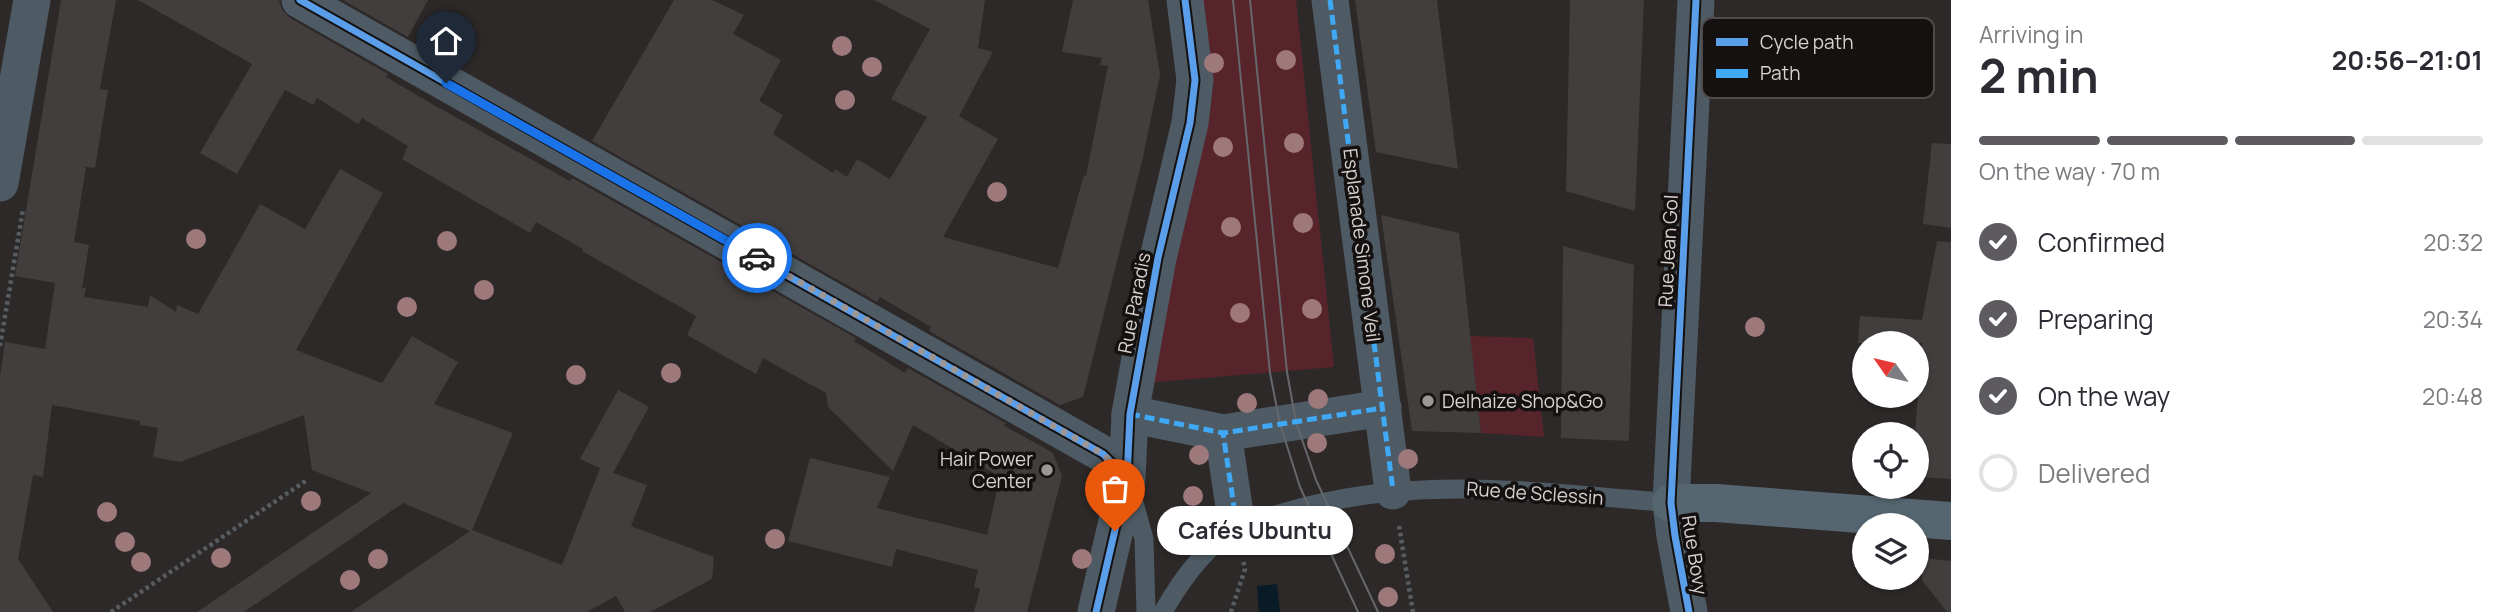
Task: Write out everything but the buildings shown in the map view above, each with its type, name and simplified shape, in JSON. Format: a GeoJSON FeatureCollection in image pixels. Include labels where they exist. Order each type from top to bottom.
{"type":"FeatureCollection","features":[{"type":"Feature","properties":{"kind":"street"},"geometry":{"type":"LineString","coordinates":[[0,184],[32,0]]}},
{"type":"Feature","properties":{"kind":"street"},"geometry":{"type":"LineString","coordinates":[[300,0],[1103,454],[1127,478]]}},
{"type":"Feature","properties":{"kind":"street","name":"Rue Paradis"},"geometry":{"type":"LineString","coordinates":[[1096,612],[1127,478],[1130,414],[1158,258],[1190,123],[1195,80],[1185,0]]}},
{"type":"Feature","properties":{"kind":"street","name":"Esplanade Simone Veil"},"geometry":{"type":"LineString","coordinates":[[1331,0],[1393,491]]}},
{"type":"Feature","properties":{"kind":"street","name":"Rue Jean Gol"},"geometry":{"type":"LineString","coordinates":[[1671,503],[1696,0]]}},
{"type":"Feature","properties":{"kind":"street"},"geometry":{"type":"LineString","coordinates":[[1130,414],[1223,433],[1383,408]]}},
{"type":"Feature","properties":{"kind":"street"},"geometry":{"type":"LineString","coordinates":[[1223,433],[1237,527]]}},
{"type":"Feature","properties":{"kind":"street","name":"Rue de Sclessin"},"geometry":{"type":"LineString","coordinates":[[1671,503],[1716,503],[1951,521]]}},
{"type":"Feature","properties":{"kind":"street","name":"Rue Bovy"},"geometry":{"type":"LineString","coordinates":[[1671,503],[1689,612]]}},
{"type":"Feature","properties":{"kind":"lane"},"geometry":{"type":"LineString","coordinates":[[1127,478],[1144,539],[1146,612]]}},
{"type":"Feature","properties":{"kind":"lane","name":"Rue de Sclessin"},"geometry":{"type":"LineString","coordinates":[[1163,612],[1186,575],[1209,548],[1237,527],[1325,501],[1393,491],[1468,487],[1671,503]]}},
{"type":"Feature","properties":{"kind":"path"},"geometry":{"type":"LineString","coordinates":[[111,612],[307,480]]}},
{"type":"Feature","properties":{"kind":"path"},"geometry":{"type":"LineString","coordinates":[[1393,491],[1413,612]]}},
{"type":"Feature","properties":{"kind":"path"},"geometry":{"type":"LineString","coordinates":[[1231,612],[1245,569],[1237,527]]}},
{"type":"Feature","properties":{"kind":"shaded area"},"geometry":{"type":"Polygon","coordinates":[[[1185,0],[1296,0],[1334,367],[1134,384],[1158,258],[1185,0]]]}},
{"type":"Feature","properties":{"kind":"shaded area"},"geometry":{"type":"Polygon","coordinates":[[[1470,336],[1533,338],[1544,437],[1481,433],[1470,336]]]}},
{"type":"Feature","properties":{"kind":"water"},"geometry":{"type":"Polygon","coordinates":[[[1277,584],[1280,612],[1259,612],[1257,586],[1277,584]]]}},
{"type":"Feature","properties":{"kind":"tram line"},"geometry":{"type":"LineString","coordinates":[[1233,0],[1270,373],[1280,424],[1300,487],[1358,612]]}},
{"type":"Feature","properties":{"kind":"tram line"},"geometry":{"type":"LineString","coordinates":[[1250,0],[1287,372],[1296,422],[1316,480],[1378,612]]}},
{"type":"Feature","properties":{"kind":"marked path"},"geometry":{"type":"LineString","coordinates":[[1330,0],[1393,491]]}},
{"type":"Feature","properties":{"kind":"marked path"},"geometry":{"type":"LineString","coordinates":[[1237,527],[1223,433],[1383,408]]}},
{"type":"Feature","properties":{"kind":"marked path"},"geometry":{"type":"LineString","coordinates":[[1130,414],[1223,433]]}},
{"type":"Feature","properties":{"kind":"cycle path"},"geometry":{"type":"LineString","coordinates":[[300,0],[1103,454],[1127,478]]}},
{"type":"Feature","properties":{"kind":"cycle path"},"geometry":{"type":"LineString","coordinates":[[1096,612],[1127,478],[1130,414],[1158,258],[1190,123],[1195,80],[1185,0]]}},
{"type":"Feature","properties":{"kind":"cycle path"},"geometry":{"type":"LineString","coordinates":[[1689,612],[1671,503],[1696,0]]}},
{"type":"Feature","properties":{"kind":"way so far"},"geometry":{"type":"LineString","coordinates":[[757,258],[1103,454],[1127,478],[1115,531]]}},
{"type":"Feature","properties":{"kind":"place","name":"Delhaize Shop&Go"},"geometry":{"type":"Point","coordinates":[1428,401]}},
{"type":"Feature","properties":{"kind":"place","name":"Hair Power Center"},"geometry":{"type":"Point","coordinates":[1047,470]}},
{"type":"Feature","properties":{"kind":"place","name":"Cafés Ubuntu"},"geometry":{"type":"Point","coordinates":[1115,531]}},
{"type":"Feature","properties":{"kind":"route"},"geometry":{"type":"LineString","coordinates":[[446,83],[757,258]]}}]}
